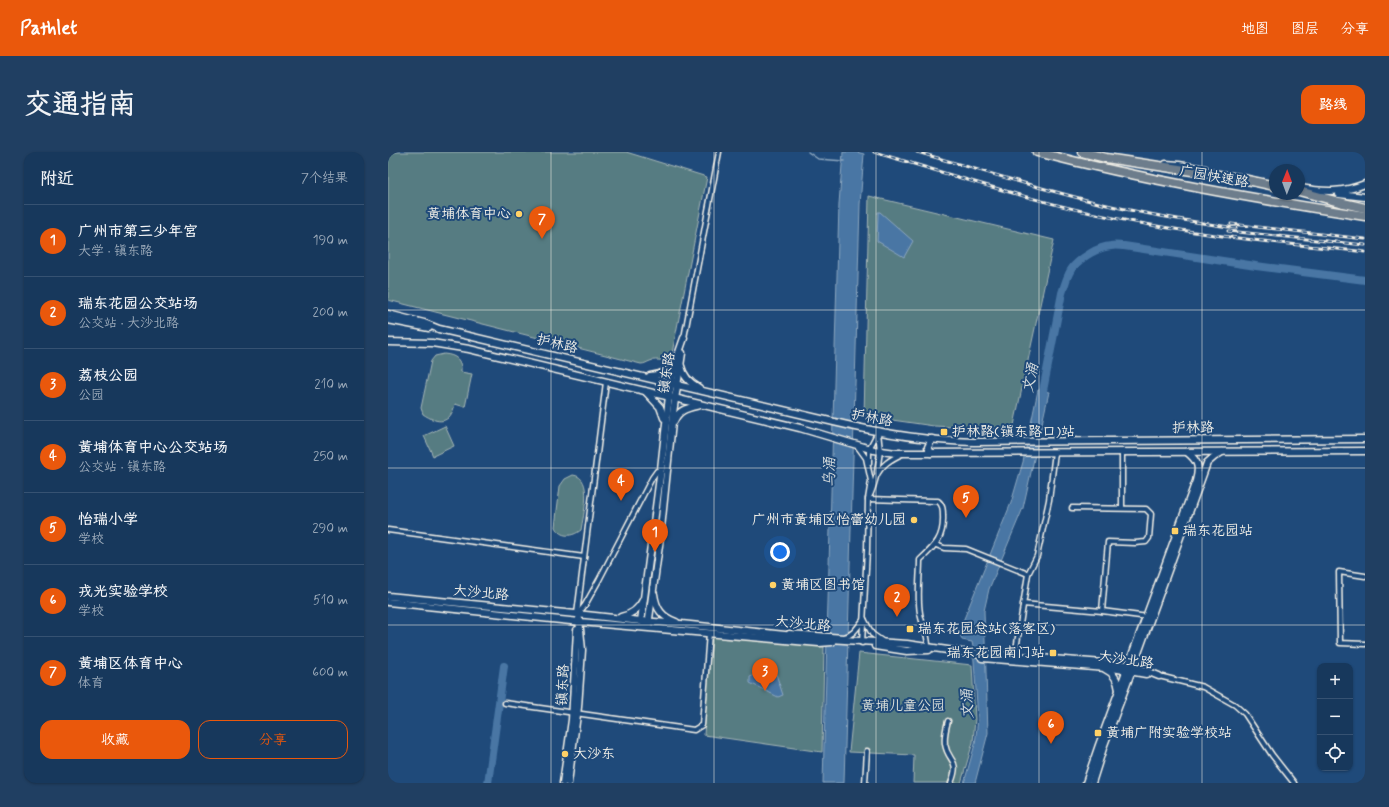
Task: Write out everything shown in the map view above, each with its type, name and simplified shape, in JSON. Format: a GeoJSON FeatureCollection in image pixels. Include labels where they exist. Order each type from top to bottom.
{"type":"FeatureCollection","features":[{"type":"Feature","properties":{"kind":"highway","name":"广园快速路"},"geometry":{"type":"LineString","coordinates":[[1037,152],[1121,173],[1202,189],[1365,216]]}},
{"type":"Feature","properties":{"kind":"highway","name":"广园快速路"},"geometry":{"type":"LineString","coordinates":[[1082,152],[1106,158],[1269,183]]}},
{"type":"Feature","properties":{"kind":"highway"},"geometry":{"type":"LineString","coordinates":[[1305,193],[1365,208]]}},
{"type":"Feature","properties":{"kind":"street"},"geometry":{"type":"LineString","coordinates":[[684,338],[719,152]]}},
{"type":"Feature","properties":{"kind":"street"},"geometry":{"type":"LineString","coordinates":[[1316,191],[1337,192],[1352,189],[1365,184]]}},
{"type":"Feature","properties":{"kind":"street"},"geometry":{"type":"LineString","coordinates":[[1305,189],[1365,197]]}},
{"type":"Feature","properties":{"kind":"street","name":"护林路"},"geometry":{"type":"LineString","coordinates":[[388,314],[424,323],[439,329],[858,428],[932,439],[969,442],[1365,439]]}},
{"type":"Feature","properties":{"kind":"street"},"geometry":{"type":"LineString","coordinates":[[388,320],[420,327],[439,329]]}},
{"type":"Feature","properties":{"kind":"street","name":"镇东路"},"geometry":{"type":"LineString","coordinates":[[642,622],[661,469],[674,384],[684,338]]}},
{"type":"Feature","properties":{"kind":"street","name":"护林路"},"geometry":{"type":"LineString","coordinates":[[388,342],[424,342],[453,346],[800,428],[880,451],[906,453],[1365,451]]}},
{"type":"Feature","properties":{"kind":"street"},"geometry":{"type":"LineString","coordinates":[[641,376],[663,374],[679,361],[682,372],[689,381],[703,391]]}},
{"type":"Feature","properties":{"kind":"street"},"geometry":{"type":"LineString","coordinates":[[630,387],[633,374]]}},
{"type":"Feature","properties":{"kind":"street"},"geometry":{"type":"LineString","coordinates":[[577,614],[606,382]]}},
{"type":"Feature","properties":{"kind":"street"},"geometry":{"type":"LineString","coordinates":[[646,391],[662,410],[668,428]]}},
{"type":"Feature","properties":{"kind":"street"},"geometry":{"type":"LineString","coordinates":[[719,409],[722,395]]}},
{"type":"Feature","properties":{"kind":"street"},"geometry":{"type":"LineString","coordinates":[[668,428],[679,413],[702,405]]}},
{"type":"Feature","properties":{"kind":"street","name":"镇东路"},"geometry":{"type":"LineString","coordinates":[[649,625],[660,538],[668,428]]}},
{"type":"Feature","properties":{"kind":"street"},"geometry":{"type":"LineString","coordinates":[[869,470],[870,448],[878,432]]}},
{"type":"Feature","properties":{"kind":"street"},"geometry":{"type":"LineString","coordinates":[[868,499],[875,486],[880,451],[878,432]]}},
{"type":"Feature","properties":{"kind":"street"},"geometry":{"type":"LineString","coordinates":[[931,453],[928,447],[932,439]]}},
{"type":"Feature","properties":{"kind":"street"},"geometry":{"type":"LineString","coordinates":[[857,445],[864,452],[871,481],[868,499],[862,642]]}},
{"type":"Feature","properties":{"kind":"street"},"geometry":{"type":"LineString","coordinates":[[1092,783],[1130,668],[1207,463],[1223,451]]}},
{"type":"Feature","properties":{"kind":"street"},"geometry":{"type":"LineString","coordinates":[[1015,656],[1028,574],[1037,556],[1049,500],[1055,452]]}},
{"type":"Feature","properties":{"kind":"street"},"geometry":{"type":"LineString","coordinates":[[1122,452],[1122,508]]}},
{"type":"Feature","properties":{"kind":"street"},"geometry":{"type":"LineString","coordinates":[[1149,617],[1196,481],[1198,472],[1197,463],[1187,452]]}},
{"type":"Feature","properties":{"kind":"street"},"geometry":{"type":"LineString","coordinates":[[876,477],[880,470],[888,462],[906,453]]}},
{"type":"Feature","properties":{"kind":"street"},"geometry":{"type":"LineString","coordinates":[[577,614],[585,605],[599,580],[652,478],[657,471],[661,469]]}},
{"type":"Feature","properties":{"kind":"street"},"geometry":{"type":"LineString","coordinates":[[868,499],[938,501],[943,508],[942,534],[936,545],[920,560],[920,615],[927,634],[928,648]]}},
{"type":"Feature","properties":{"kind":"street"},"geometry":{"type":"LineString","coordinates":[[1072,508],[1146,509],[1152,516],[1149,538],[1146,542],[1108,542],[1102,611]]}},
{"type":"Feature","properties":{"kind":"street"},"geometry":{"type":"LineString","coordinates":[[388,530],[584,557]]}},
{"type":"Feature","properties":{"kind":"street"},"geometry":{"type":"LineString","coordinates":[[936,545],[944,548],[966,549],[1028,574]]}},
{"type":"Feature","properties":{"kind":"street"},"geometry":{"type":"LineString","coordinates":[[1365,576],[1339,572],[1340,643],[1365,644]]}},
{"type":"Feature","properties":{"kind":"street"},"geometry":{"type":"LineString","coordinates":[[618,618],[629,614],[638,607],[642,603],[646,588],[653,586],[656,604],[661,614],[670,620],[681,624]]}},
{"type":"Feature","properties":{"kind":"street","name":"大沙北路"},"geometry":{"type":"LineString","coordinates":[[388,596],[618,618],[642,622]]}},
{"type":"Feature","properties":{"kind":"street","name":"大沙北路"},"geometry":{"type":"LineString","coordinates":[[388,602],[579,621],[649,625],[709,633],[819,643],[851,640]]}},
{"type":"Feature","properties":{"kind":"street"},"geometry":{"type":"LineString","coordinates":[[1023,604],[1149,617]]}},
{"type":"Feature","properties":{"kind":"street","name":"镇东路"},"geometry":{"type":"LineString","coordinates":[[568,783],[582,650],[577,614]]}},
{"type":"Feature","properties":{"kind":"street"},"geometry":{"type":"LineString","coordinates":[[851,640],[854,632],[864,618]]}},
{"type":"Feature","properties":{"kind":"street"},"geometry":{"type":"LineString","coordinates":[[864,618],[872,634],[886,643]]}},
{"type":"Feature","properties":{"kind":"street"},"geometry":{"type":"LineString","coordinates":[[642,622],[649,625]]}},
{"type":"Feature","properties":{"kind":"street","name":"大沙北路"},"geometry":{"type":"LineString","coordinates":[[649,625],[681,624],[765,633],[824,637],[851,640],[907,651],[928,648]]}},
{"type":"Feature","properties":{"kind":"street"},"geometry":{"type":"LineString","coordinates":[[505,703],[694,730],[702,725],[709,633]]}},
{"type":"Feature","properties":{"kind":"street","name":"大沙北路"},"geometry":{"type":"LineString","coordinates":[[862,642],[886,643],[1102,668],[1130,668]]}},
{"type":"Feature","properties":{"kind":"street","name":"大沙北路"},"geometry":{"type":"LineString","coordinates":[[999,657],[1015,656],[1130,668],[1159,676]]}},
{"type":"Feature","properties":{"kind":"street"},"geometry":{"type":"LineString","coordinates":[[1102,668],[1112,674],[1118,683],[1119,690]]}},
{"type":"Feature","properties":{"kind":"street"},"geometry":{"type":"LineString","coordinates":[[1086,783],[1119,690],[1130,668]]}},
{"type":"Feature","properties":{"kind":"street"},"geometry":{"type":"LineString","coordinates":[[1159,676],[1203,687],[1235,705],[1245,714],[1272,755],[1294,783]]}},
{"type":"Feature","properties":{"kind":"street","name":"镇东路"},"geometry":{"type":"LineString","coordinates":[[563,783],[575,714]]}},
{"type":"Feature","properties":{"kind":"street"},"geometry":{"type":"LineString","coordinates":[[948,721],[945,733],[945,745],[955,764],[955,772],[951,783]]}},
{"type":"Feature","properties":{"kind":"street"},"geometry":{"type":"LineString","coordinates":[[866,783],[867,751]]}},
{"type":"Feature","properties":{"kind":"green space"},"geometry":{"type":"Polygon","coordinates":[[[388,152],[626,152],[707,177],[671,358],[666,360],[653,360],[641,364],[388,300],[388,152]]]}},
{"type":"Feature","properties":{"kind":"green space"},"geometry":{"type":"Polygon","coordinates":[[[869,196],[1054,240],[1013,430],[934,426],[864,416],[869,196]]]}},
{"type":"Feature","properties":{"kind":"green space"},"geometry":{"type":"Polygon","coordinates":[[[444,354],[455,357],[459,361],[461,372],[472,374],[465,407],[455,404],[453,411],[447,419],[438,421],[423,414],[421,408],[431,361],[435,356],[444,354]]]}},
{"type":"Feature","properties":{"kind":"green space"},"geometry":{"type":"Polygon","coordinates":[[[445,426],[454,446],[433,456],[424,436],[445,426]]]}},
{"type":"Feature","properties":{"kind":"green space"},"geometry":{"type":"Polygon","coordinates":[[[573,475],[579,477],[583,482],[586,498],[585,507],[581,530],[574,534],[563,535],[557,531],[555,527],[560,486],[565,479],[573,475]]]}},
{"type":"Feature","properties":{"kind":"green space"},"geometry":{"type":"Polygon","coordinates":[[[711,635],[824,647],[822,752],[704,735],[711,635]]]}},
{"type":"Feature","properties":{"kind":"green space","name":"黄埔儿童公园"},"geometry":{"type":"Polygon","coordinates":[[[859,653],[972,665],[975,719],[973,742],[961,783],[913,783],[914,755],[849,752],[859,653]]]}},
{"type":"Feature","properties":{"kind":"water","name":"乌涌"},"geometry":{"type":"Polygon","coordinates":[[[843,152],[856,152],[864,154],[860,204],[844,783],[823,783],[839,204],[843,152]]]}},
{"type":"Feature","properties":{"kind":"water"},"geometry":{"type":"Polygon","coordinates":[[[878,212],[880,212],[913,241],[904,257],[877,241],[878,212]]]}},
{"type":"Feature","properties":{"kind":"water"},"geometry":{"type":"Polygon","coordinates":[[[1038,390],[1049,392],[1023,508],[989,589],[984,611],[988,733],[975,783],[964,783],[975,744],[978,719],[972,642],[962,640],[959,631],[1011,503],[1023,462],[1038,390]]]}},
{"type":"Feature","properties":{"kind":"water"},"geometry":{"type":"Polygon","coordinates":[[[761,672],[776,674],[783,695],[778,697],[750,683],[750,677],[761,672]]]}},
{"type":"Feature","properties":{"kind":"waterway"},"geometry":{"type":"LineString","coordinates":[[808,152],[818,159],[844,161]]}},
{"type":"Feature","properties":{"kind":"waterway","name":"文涌"},"geometry":{"type":"LineString","coordinates":[[1041,401],[1062,293],[1068,276],[1073,267],[1081,260],[1090,253],[1101,248],[1124,246],[1256,266],[1365,280]]}},
{"type":"Feature","properties":{"kind":"waterway"},"geometry":{"type":"LineString","coordinates":[[488,783],[504,666]]}},
{"type":"Feature","properties":{"kind":"railway"},"geometry":{"type":"LineString","coordinates":[[874,152],[1006,191],[1073,209],[1106,216],[1168,228],[1224,236],[1365,252]]}},
{"type":"Feature","properties":{"kind":"railway"},"geometry":{"type":"LineString","coordinates":[[917,152],[1107,205],[1172,218],[1236,228]]}},
{"type":"Feature","properties":{"kind":"railway"},"geometry":{"type":"LineString","coordinates":[[1231,224],[1365,239]]}},
{"type":"Feature","properties":{"kind":"railway"},"geometry":{"type":"LineString","coordinates":[[1228,231],[1365,245]]}},
{"type":"Feature","properties":{"kind":"place","name":"黄埔体育中心"},"geometry":{"type":"Point","coordinates":[519,214]}},
{"type":"Feature","properties":{"kind":"place","name":"黄埔区体育中心"},"geometry":{"type":"Point","coordinates":[542,239]}},
{"type":"Feature","properties":{"kind":"place","name":"护林路(镇东路口)站"},"geometry":{"type":"Point","coordinates":[944,432]}},
{"type":"Feature","properties":{"kind":"place","name":"黄埔体育中心公交站场"},"geometry":{"type":"Point","coordinates":[621,501]}},
{"type":"Feature","properties":{"kind":"place","name":"怡瑞小学"},"geometry":{"type":"Point","coordinates":[966,518]}},
{"type":"Feature","properties":{"kind":"place","name":"广州市黄埔区怡蕾幼儿园"},"geometry":{"type":"Point","coordinates":[914,520]}},
{"type":"Feature","properties":{"kind":"place","name":"瑞东花园站"},"geometry":{"type":"Point","coordinates":[1175,531]}},
{"type":"Feature","properties":{"kind":"place","name":"广州市第三少年宫"},"geometry":{"type":"Point","coordinates":[655,552]}},
{"type":"Feature","properties":{"kind":"place","name":"黄埔区图书馆"},"geometry":{"type":"Point","coordinates":[773,585]}},
{"type":"Feature","properties":{"kind":"place","name":"瑞东花园公交站场"},"geometry":{"type":"Point","coordinates":[897,617]}},
{"type":"Feature","properties":{"kind":"place","name":"瑞东花园总站(落客区)"},"geometry":{"type":"Point","coordinates":[910,629]}},
{"type":"Feature","properties":{"kind":"place","name":"瑞东花园南门站"},"geometry":{"type":"Point","coordinates":[1053,653]}},
{"type":"Feature","properties":{"kind":"place","name":"荔枝公园"},"geometry":{"type":"Point","coordinates":[765,691]}},
{"type":"Feature","properties":{"kind":"place","name":"黄埔广附实验学校站"},"geometry":{"type":"Point","coordinates":[1098,733]}},
{"type":"Feature","properties":{"kind":"place","name":"戎光实验学校"},"geometry":{"type":"Point","coordinates":[1051,744]}},
{"type":"Feature","properties":{"kind":"place","name":"大沙东"},"geometry":{"type":"Point","coordinates":[565,754]}}]}
